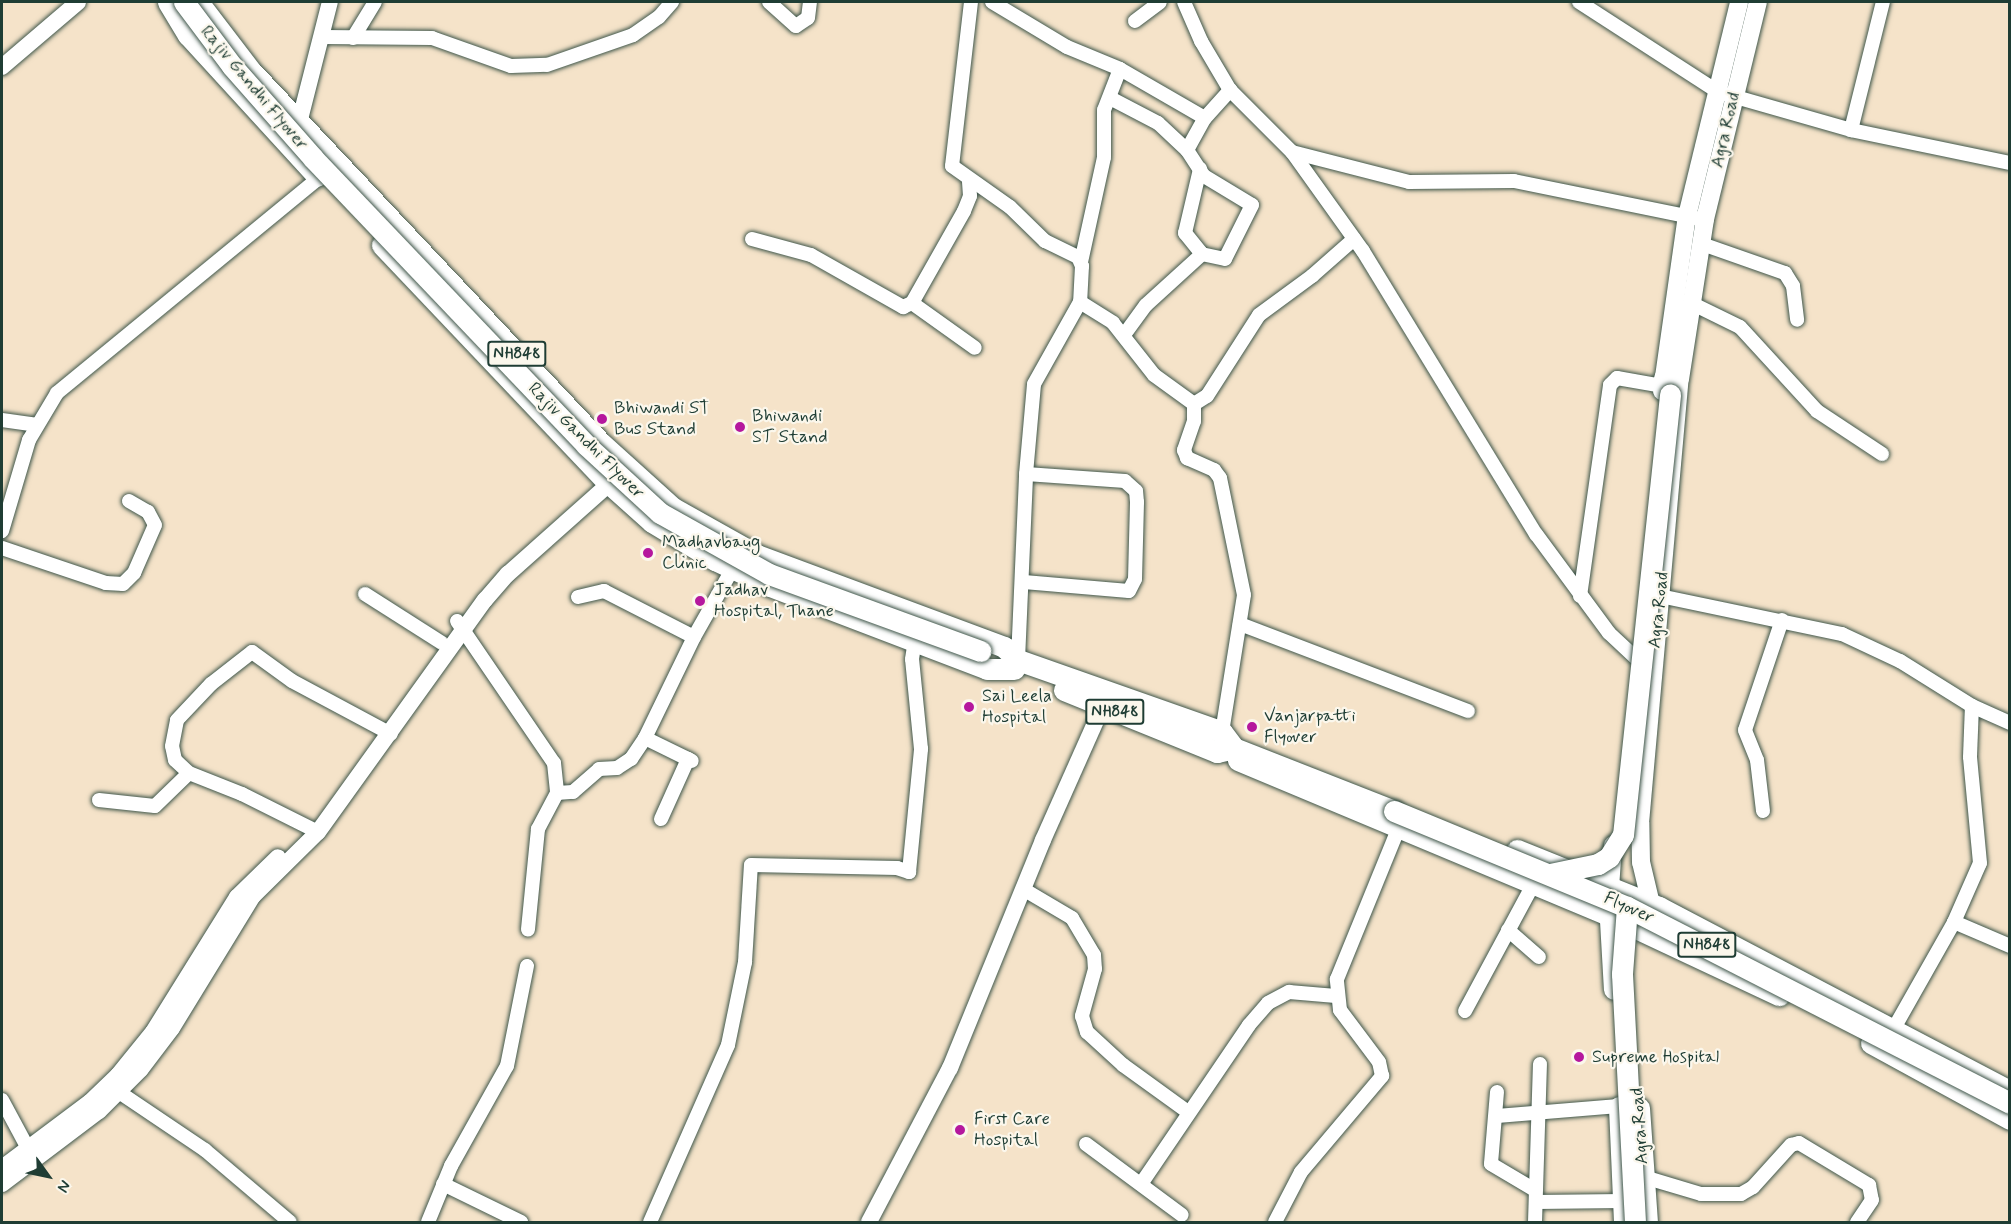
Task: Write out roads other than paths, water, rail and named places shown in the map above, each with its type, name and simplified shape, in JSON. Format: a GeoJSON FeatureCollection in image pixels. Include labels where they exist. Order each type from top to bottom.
{"type":"FeatureCollection","features":[{"type":"Feature","properties":{"kind":"main road","name":"NH848"},"geometry":{"type":"LineString","coordinates":[[168,2],[188,35],[291,150],[604,478],[652,522],[733,568],[987,669],[1009,662],[1226,743]]}},
{"type":"Feature","properties":{"kind":"main road","name":"Rajiv Gandhi Flyover"},"geometry":{"type":"LineString","coordinates":[[184,2],[232,66],[313,158],[586,445],[660,513],[769,574],[1009,662]]}},
{"type":"Feature","properties":{"kind":"main road","name":"NH848"},"geometry":{"type":"LineString","coordinates":[[198,2],[250,71],[619,461],[673,508],[748,550],[842,588],[1004,647],[1009,662]]}},
{"type":"Feature","properties":{"kind":"main road","name":"Agra Road"},"geometry":{"type":"LineString","coordinates":[[1624,1222],[1619,1106],[1618,911],[1610,888],[1666,386],[1696,218],[1726,94],[1739,2]]}},
{"type":"Feature","properties":{"kind":"main road","name":"Agra Road"},"geometry":{"type":"LineString","coordinates":[[1726,94],[1758,2]]}},
{"type":"Feature","properties":{"kind":"main road","name":"Agra Road"},"geometry":{"type":"LineString","coordinates":[[1647,1222],[1630,970],[1640,930],[1651,904],[1641,862],[1640,823],[1680,379],[1702,244],[1696,218]]}},
{"type":"Feature","properties":{"kind":"main road"},"geometry":{"type":"LineString","coordinates":[[1226,743],[1399,826],[1542,879],[1598,864],[1609,857],[1623,835],[1666,386]]}},
{"type":"Feature","properties":{"kind":"main road"},"geometry":{"type":"LineString","coordinates":[[1226,743],[1406,806],[1651,904],[2010,1090]]}},
{"type":"Feature","properties":{"kind":"main road","name":"Flyover"},"geometry":{"type":"LineString","coordinates":[[1226,743],[1618,911],[2010,1103]]}},
{"type":"Feature","properties":{"kind":"main road"},"geometry":{"type":"LineString","coordinates":[[1618,911],[1640,930],[1820,1015],[2010,1119]]}},
{"type":"Feature","properties":{"kind":"main road"},"geometry":{"type":"LineString","coordinates":[[1618,911],[1635,1222]]}},
{"type":"Feature","properties":{"kind":"street"},"geometry":{"type":"LineString","coordinates":[[2,56],[63,2]]}},
{"type":"Feature","properties":{"kind":"street"},"geometry":{"type":"LineString","coordinates":[[2,67],[78,2]]}},
{"type":"Feature","properties":{"kind":"street"},"geometry":{"type":"LineString","coordinates":[[291,150],[324,37],[330,2]]}},
{"type":"Feature","properties":{"kind":"street"},"geometry":{"type":"LineString","coordinates":[[353,38],[375,2]]}},
{"type":"Feature","properties":{"kind":"street"},"geometry":{"type":"LineString","coordinates":[[324,37],[432,39],[511,66],[547,65],[633,35],[660,17],[672,2]]}},
{"type":"Feature","properties":{"kind":"street"},"geometry":{"type":"LineString","coordinates":[[770,2],[796,26],[808,18],[810,2]]}},
{"type":"Feature","properties":{"kind":"street"},"geometry":{"type":"LineString","coordinates":[[971,2],[952,159],[958,173],[1010,207],[1045,241],[1081,262]]}},
{"type":"Feature","properties":{"kind":"street"},"geometry":{"type":"LineString","coordinates":[[992,2],[1067,47],[1120,69],[1205,118]]}},
{"type":"Feature","properties":{"kind":"street"},"geometry":{"type":"LineString","coordinates":[[1135,21],[1160,2]]}},
{"type":"Feature","properties":{"kind":"street"},"geometry":{"type":"LineString","coordinates":[[1184,2],[1201,41],[1230,90],[1292,152],[1354,239],[1520,510],[1580,596],[1609,633],[1635,657],[1654,655]]}},
{"type":"Feature","properties":{"kind":"street"},"geometry":{"type":"LineString","coordinates":[[1579,2],[1726,94],[1851,130],[2010,163]]}},
{"type":"Feature","properties":{"kind":"street"},"geometry":{"type":"LineString","coordinates":[[1851,130],[1883,2]]}},
{"type":"Feature","properties":{"kind":"street"},"geometry":{"type":"LineString","coordinates":[[1009,662],[1024,582],[1026,474],[1034,384],[1080,302],[1081,262],[1104,157],[1103,120],[1120,69]]}},
{"type":"Feature","properties":{"kind":"street"},"geometry":{"type":"LineString","coordinates":[[1187,150],[1205,118],[1230,90]]}},
{"type":"Feature","properties":{"kind":"street"},"geometry":{"type":"LineString","coordinates":[[1110,98],[1158,123],[1187,150],[1200,169],[1252,205],[1225,259],[1202,254],[1185,233],[1200,169]]}},
{"type":"Feature","properties":{"kind":"street"},"geometry":{"type":"LineString","coordinates":[[1292,152],[1409,182],[1514,182],[1696,218]]}},
{"type":"Feature","properties":{"kind":"street"},"geometry":{"type":"LineString","coordinates":[[2,531],[36,425],[57,393],[337,163]]}},
{"type":"Feature","properties":{"kind":"street"},"geometry":{"type":"LineString","coordinates":[[912,303],[968,203],[969,181]]}},
{"type":"Feature","properties":{"kind":"street"},"geometry":{"type":"LineString","coordinates":[[752,239],[817,258],[896,306],[912,303],[975,348]]}},
{"type":"Feature","properties":{"kind":"street"},"geometry":{"type":"LineString","coordinates":[[1194,405],[1207,396],[1259,315],[1312,276],[1354,239]]}},
{"type":"Feature","properties":{"kind":"street"},"geometry":{"type":"LineString","coordinates":[[1702,244],[1785,273],[1793,286],[1797,320]]}},
{"type":"Feature","properties":{"kind":"street"},"geometry":{"type":"LineString","coordinates":[[1124,335],[1146,305],[1202,254]]}},
{"type":"Feature","properties":{"kind":"street"},"geometry":{"type":"LineString","coordinates":[[1080,302],[1124,335],[1154,375],[1194,405]]}},
{"type":"Feature","properties":{"kind":"street"},"geometry":{"type":"LineString","coordinates":[[1693,304],[1740,327],[1817,411],[1882,454]]}},
{"type":"Feature","properties":{"kind":"street"},"geometry":{"type":"LineString","coordinates":[[1580,596],[1610,386],[1617,378],[1666,386]]}},
{"type":"Feature","properties":{"kind":"street"},"geometry":{"type":"LineString","coordinates":[[1194,405],[1194,421],[1184,450],[1187,458],[1214,470],[1220,478],[1242,575],[1240,624],[1226,743]]}},
{"type":"Feature","properties":{"kind":"street"},"geometry":{"type":"LineString","coordinates":[[2,420],[36,425]]}},
{"type":"Feature","properties":{"kind":"street"},"geometry":{"type":"LineString","coordinates":[[387,732],[442,643],[619,461]]}},
{"type":"Feature","properties":{"kind":"street"},"geometry":{"type":"LineString","coordinates":[[1024,582],[1129,591],[1135,579],[1137,502],[1136,491],[1125,482],[1026,474]]}},
{"type":"Feature","properties":{"kind":"street"},"geometry":{"type":"LineString","coordinates":[[2,548],[106,583],[123,584],[134,573],[154,525],[148,512],[129,501]]}},
{"type":"Feature","properties":{"kind":"street"},"geometry":{"type":"LineString","coordinates":[[557,793],[573,792],[599,769],[625,765],[645,738],[694,637],[733,568]]}},
{"type":"Feature","properties":{"kind":"street"},"geometry":{"type":"LineString","coordinates":[[834,609],[842,588]]}},
{"type":"Feature","properties":{"kind":"street"},"geometry":{"type":"LineString","coordinates":[[578,597],[604,591],[694,637]]}},
{"type":"Feature","properties":{"kind":"street"},"geometry":{"type":"LineString","coordinates":[[365,594],[442,643]]}},
{"type":"Feature","properties":{"kind":"street"},"geometry":{"type":"LineString","coordinates":[[1660,596],[1782,620],[1868,644],[1972,706],[2010,723]]}},
{"type":"Feature","properties":{"kind":"street"},"geometry":{"type":"LineString","coordinates":[[1763,811],[1757,759],[1745,730],[1782,620]]}},
{"type":"Feature","properties":{"kind":"street"},"geometry":{"type":"LineString","coordinates":[[1240,624],[1468,711]]}},
{"type":"Feature","properties":{"kind":"street"},"geometry":{"type":"LineString","coordinates":[[2,1184],[31,1153],[114,1089],[166,1024],[253,896],[314,830],[387,732],[460,625]]}},
{"type":"Feature","properties":{"kind":"street"},"geometry":{"type":"LineString","coordinates":[[460,625],[554,763],[557,793],[538,829],[528,930]]}},
{"type":"Feature","properties":{"kind":"street"},"geometry":{"type":"LineString","coordinates":[[650,1222],[728,1045],[745,962],[751,865],[909,872],[921,748],[912,658],[915,639]]}},
{"type":"Feature","properties":{"kind":"street"},"geometry":{"type":"LineString","coordinates":[[314,830],[189,773],[175,760],[172,746],[177,720],[211,684],[252,652],[292,681],[387,732]]}},
{"type":"Feature","properties":{"kind":"street"},"geometry":{"type":"LineString","coordinates":[[869,1222],[950,1068],[1023,889],[1106,699]]}},
{"type":"Feature","properties":{"kind":"street"},"geometry":{"type":"LineString","coordinates":[[1893,1030],[1975,878],[1981,851],[1971,768],[1972,706]]}},
{"type":"Feature","properties":{"kind":"street"},"geometry":{"type":"LineString","coordinates":[[645,738],[690,760],[661,819]]}},
{"type":"Feature","properties":{"kind":"street"},"geometry":{"type":"LineString","coordinates":[[99,800],[155,806],[189,773]]}},
{"type":"Feature","properties":{"kind":"street"},"geometry":{"type":"LineString","coordinates":[[1275,1222],[1301,1172],[1382,1076],[1379,1062],[1349,1023],[1336,996],[1341,965],[1406,806]]}},
{"type":"Feature","properties":{"kind":"street"},"geometry":{"type":"LineString","coordinates":[[1465,1011],[1508,930],[1542,879]]}},
{"type":"Feature","properties":{"kind":"street"},"geometry":{"type":"LineString","coordinates":[[1023,889],[1072,918],[1094,955],[1095,969],[1082,1016],[1087,1032],[1123,1065],[1188,1112]]}},
{"type":"Feature","properties":{"kind":"street"},"geometry":{"type":"LineString","coordinates":[[1953,922],[2010,945]]}},
{"type":"Feature","properties":{"kind":"street"},"geometry":{"type":"LineString","coordinates":[[1508,930],[1539,957]]}},
{"type":"Feature","properties":{"kind":"street"},"geometry":{"type":"LineString","coordinates":[[428,1222],[463,1141],[507,1066],[527,966]]}},
{"type":"Feature","properties":{"kind":"street"},"geometry":{"type":"LineString","coordinates":[[1142,1184],[1188,1112],[1268,1003],[1289,992],[1336,996]]}},
{"type":"Feature","properties":{"kind":"street"},"geometry":{"type":"LineString","coordinates":[[1535,1222],[1540,1064]]}},
{"type":"Feature","properties":{"kind":"street"},"geometry":{"type":"LineString","coordinates":[[114,1089],[205,1150],[290,1222]]}},
{"type":"Feature","properties":{"kind":"street"},"geometry":{"type":"LineString","coordinates":[[1497,1092],[1497,1116],[1490,1151],[1491,1164],[1536,1196],[1623,1201]]}},
{"type":"Feature","properties":{"kind":"street"},"geometry":{"type":"LineString","coordinates":[[2,1100],[31,1153]]}},
{"type":"Feature","properties":{"kind":"street"},"geometry":{"type":"LineString","coordinates":[[1497,1116],[1619,1106]]}},
{"type":"Feature","properties":{"kind":"street"},"geometry":{"type":"LineString","coordinates":[[1644,1178],[1701,1194],[1741,1194],[1754,1187],[1791,1145],[1799,1143],[1869,1185],[1872,1200],[1857,1222]]}},
{"type":"Feature","properties":{"kind":"street"},"geometry":{"type":"LineString","coordinates":[[1086,1144],[1182,1215]]}},
{"type":"Feature","properties":{"kind":"street"},"geometry":{"type":"LineString","coordinates":[[2,1168],[31,1153]]}},
{"type":"Feature","properties":{"kind":"street"},"geometry":{"type":"LineString","coordinates":[[443,1184],[521,1222]]}},
{"type":"Feature","properties":{"kind":"place","name":"Bhiwandi ST Bus Stand"},"geometry":{"type":"Point","coordinates":[602,419]}},
{"type":"Feature","properties":{"kind":"place","name":"Bhiwandi ST Stand"},"geometry":{"type":"Point","coordinates":[740,427]}},
{"type":"Feature","properties":{"kind":"place","name":"Madhavbaug Clinic"},"geometry":{"type":"Point","coordinates":[648,553]}},
{"type":"Feature","properties":{"kind":"place","name":"Jadhav Hospital, Thane"},"geometry":{"type":"Point","coordinates":[700,601]}},
{"type":"Feature","properties":{"kind":"place","name":"Sai Leela Hospital"},"geometry":{"type":"Point","coordinates":[969,707]}},
{"type":"Feature","properties":{"kind":"place","name":"Vanjarpatti Flyover"},"geometry":{"type":"Point","coordinates":[1252,727]}},
{"type":"Feature","properties":{"kind":"place","name":"Supreme Hospital"},"geometry":{"type":"Point","coordinates":[1579,1057]}},
{"type":"Feature","properties":{"kind":"place","name":"First Care Hospital"},"geometry":{"type":"Point","coordinates":[960,1130]}}]}
